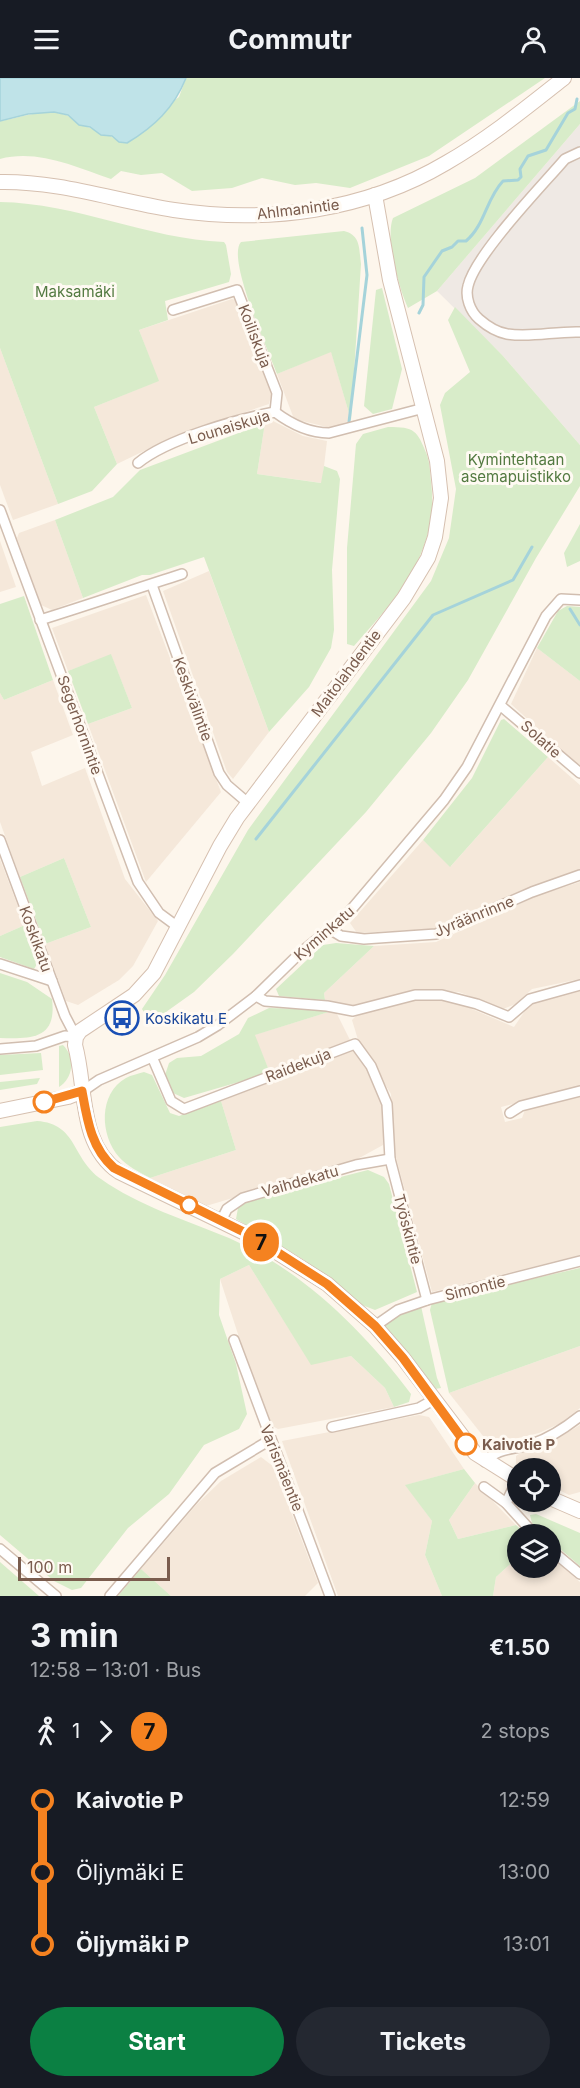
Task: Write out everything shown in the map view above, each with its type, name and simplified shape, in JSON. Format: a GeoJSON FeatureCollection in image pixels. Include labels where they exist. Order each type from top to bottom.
{"type":"FeatureCollection","features":[{"type":"Feature","properties":{"kind":"street","name":"Ahlmanintie"},"geometry":{"type":"LineString","coordinates":[[0,182],[55,185],[172,209],[237,215],[320,209],[375,195],[426,175],[460,155],[564,78]]}},
{"type":"Feature","properties":{"kind":"street"},"geometry":{"type":"LineString","coordinates":[[580,152],[565,159],[479,261],[467,288],[468,303],[475,315],[488,327],[505,334],[580,332]]}},
{"type":"Feature","properties":{"kind":"street","name":"Maitolahdentie"},"geometry":{"type":"LineString","coordinates":[[76,1036],[146,984],[164,957],[220,846],[248,803],[404,598],[428,558],[435,537],[441,498],[437,461],[390,280],[375,195]]}},
{"type":"Feature","properties":{"kind":"street","name":"Koiliskuja"},"geometry":{"type":"LineString","coordinates":[[174,309],[237,290],[277,393],[275,412]]}},
{"type":"Feature","properties":{"kind":"street","name":"Lounaiskuja"},"geometry":{"type":"LineString","coordinates":[[138,463],[168,446],[238,421],[275,412],[289,422],[317,433],[328,433],[424,408]]}},
{"type":"Feature","properties":{"kind":"street","name":"Segerhornintie"},"geometry":{"type":"LineString","coordinates":[[0,510],[138,882],[159,913],[178,927]]}},
{"type":"Feature","properties":{"kind":"street"},"geometry":{"type":"LineString","coordinates":[[40,620],[102,601],[137,586],[152,585],[182,574]]}},
{"type":"Feature","properties":{"kind":"street","name":"Keskivälintie"},"geometry":{"type":"LineString","coordinates":[[152,585],[219,773],[227,785],[248,803]]}},
{"type":"Feature","properties":{"kind":"street","name":"Kyminkatu"},"geometry":{"type":"LineString","coordinates":[[0,1111],[68,1097],[99,1080],[153,1059],[218,1025],[256,996],[292,960],[331,930],[357,905],[444,800],[467,767],[501,706],[546,616],[561,600],[580,600]]}},
{"type":"Feature","properties":{"kind":"street","name":"Solatie"},"geometry":{"type":"LineString","coordinates":[[501,706],[580,774]]}},
{"type":"Feature","properties":{"kind":"street","name":"Koskikatu"},"geometry":{"type":"LineString","coordinates":[[0,840],[70,1028],[76,1036]]}},
{"type":"Feature","properties":{"kind":"street","name":"Jyräänrinne"},"geometry":{"type":"LineString","coordinates":[[331,930],[338,935],[364,939],[424,936],[444,931],[532,892],[580,875]]}},
{"type":"Feature","properties":{"kind":"street"},"geometry":{"type":"LineString","coordinates":[[0,964],[52,981]]}},
{"type":"Feature","properties":{"kind":"street"},"geometry":{"type":"LineString","coordinates":[[256,996],[265,1001],[327,1006],[353,1011],[416,994],[435,994],[477,1004],[509,1017],[530,999],[580,985]]}},
{"type":"Feature","properties":{"kind":"street"},"geometry":{"type":"LineString","coordinates":[[0,1049],[36,1046],[65,1036],[76,1036],[82,1091],[91,1131],[107,1162],[119,1172],[221,1221],[284,1255],[327,1284],[375,1326],[435,1399],[466,1444],[485,1462],[507,1474]]}},
{"type":"Feature","properties":{"kind":"street","name":"Raidekuja"},"geometry":{"type":"LineString","coordinates":[[153,1059],[171,1101],[184,1109],[355,1044],[371,1066],[387,1104],[390,1159]]}},
{"type":"Feature","properties":{"kind":"street"},"geometry":{"type":"LineString","coordinates":[[510,1113],[521,1106],[580,1091]]}},
{"type":"Feature","properties":{"kind":"street","name":"Vaihdekatu"},"geometry":{"type":"LineString","coordinates":[[221,1221],[227,1209],[243,1198],[356,1165],[390,1159]]}},
{"type":"Feature","properties":{"kind":"street","name":"Työskintie"},"geometry":{"type":"LineString","coordinates":[[390,1159],[427,1300]]}},
{"type":"Feature","properties":{"kind":"street","name":"Simontie"},"geometry":{"type":"LineString","coordinates":[[375,1326],[398,1310],[427,1300],[580,1261]]}},
{"type":"Feature","properties":{"kind":"street","name":"Varismäentie"},"geometry":{"type":"LineString","coordinates":[[234,1340],[330,1596]]}},
{"type":"Feature","properties":{"kind":"street"},"geometry":{"type":"LineString","coordinates":[[332,1427],[419,1408],[435,1399]]}},
{"type":"Feature","properties":{"kind":"street"},"geometry":{"type":"LineString","coordinates":[[485,1462],[498,1451],[530,1444],[548,1437],[580,1416]]}},
{"type":"Feature","properties":{"kind":"street"},"geometry":{"type":"LineString","coordinates":[[110,1596],[215,1473],[270,1440]]}},
{"type":"Feature","properties":{"kind":"street"},"geometry":{"type":"LineString","coordinates":[[484,1487],[506,1503],[525,1524]]}},
{"type":"Feature","properties":{"kind":"street"},"geometry":{"type":"LineString","coordinates":[[561,1502],[580,1510]]}},
{"type":"Feature","properties":{"kind":"street"},"geometry":{"type":"LineString","coordinates":[[0,1549],[56,1596]]}},
{"type":"Feature","properties":{"kind":"street"},"geometry":{"type":"LineString","coordinates":[[561,1558],[580,1574]]}},
{"type":"Feature","properties":{"kind":"shaded area"},"geometry":{"type":"Polygon","coordinates":[[[580,124],[580,445],[503,356],[437,291],[580,124]]]}},
{"type":"Feature","properties":{"kind":"shaded area"},"geometry":{"type":"Polygon","coordinates":[[[232,299],[239,301],[272,392],[269,404],[177,435],[117,464],[94,407],[158,381],[139,330],[232,299]]]}},
{"type":"Feature","properties":{"kind":"shaded area"},"geometry":{"type":"Polygon","coordinates":[[[0,348],[58,504],[13,520],[0,485],[0,348]]]}},
{"type":"Feature","properties":{"kind":"shaded area"},"geometry":{"type":"Polygon","coordinates":[[[331,351],[351,420],[331,428],[294,419],[277,374],[331,351]]]}},
{"type":"Feature","properties":{"kind":"shaded area"},"geometry":{"type":"Polygon","coordinates":[[[273,421],[303,436],[327,441],[322,483],[257,474],[265,423],[273,421]]]}},
{"type":"Feature","properties":{"kind":"shaded area"},"geometry":{"type":"Polygon","coordinates":[[[55,520],[83,598],[52,610],[41,605],[17,538],[19,533],[55,520]]]}},
{"type":"Feature","properties":{"kind":"shaded area"},"geometry":{"type":"Polygon","coordinates":[[[0,541],[16,587],[0,592],[0,541]]]}},
{"type":"Feature","properties":{"kind":"shaded area"},"geometry":{"type":"Polygon","coordinates":[[[209,571],[269,732],[233,779],[227,772],[163,591],[209,571]]]}},
{"type":"Feature","properties":{"kind":"shaded area"},"geometry":{"type":"Polygon","coordinates":[[[146,595],[221,792],[146,882],[88,724],[132,708],[111,655],[68,671],[52,628],[146,595]]]}},
{"type":"Feature","properties":{"kind":"shaded area"},"geometry":{"type":"Polygon","coordinates":[[[537,648],[580,681],[580,767],[511,704],[537,648]]]}},
{"type":"Feature","properties":{"kind":"shaded area"},"geometry":{"type":"Polygon","coordinates":[[[53,680],[73,735],[31,752],[42,786],[85,768],[125,879],[158,921],[133,966],[119,980],[78,1005],[66,1001],[45,944],[91,927],[64,858],[20,877],[0,822],[0,693],[4,700],[53,680]]]}},
{"type":"Feature","properties":{"kind":"shaded area"},"geometry":{"type":"Polygon","coordinates":[[[548,757],[580,785],[580,872],[531,887],[433,929],[357,933],[350,923],[423,840],[451,866],[548,757]]]}},
{"type":"Feature","properties":{"kind":"shaded area"},"geometry":{"type":"Polygon","coordinates":[[[0,859],[25,925],[0,936],[0,859]]]}},
{"type":"Feature","properties":{"kind":"shaded area"},"geometry":{"type":"Polygon","coordinates":[[[580,882],[580,979],[532,989],[516,1004],[503,1009],[459,992],[416,990],[367,1004],[344,1006],[325,1000],[324,993],[374,946],[436,942],[539,895],[580,882]]]}},
{"type":"Feature","properties":{"kind":"shaded area"},"geometry":{"type":"Polygon","coordinates":[[[580,990],[580,1087],[501,1107],[505,1122],[522,1118],[525,1110],[580,1096],[580,1255],[432,1292],[394,1150],[391,1094],[359,1043],[352,1020],[356,1016],[408,1000],[430,999],[458,1003],[514,1027],[531,1002],[580,990]]]}},
{"type":"Feature","properties":{"kind":"shaded area"},"geometry":{"type":"Polygon","coordinates":[[[335,1010],[351,1042],[270,1073],[254,1035],[335,1010]]]}},
{"type":"Feature","properties":{"kind":"shaded area"},"geometry":{"type":"Polygon","coordinates":[[[353,1050],[371,1073],[383,1109],[383,1145],[352,1162],[206,1206],[150,1178],[236,1150],[221,1101],[353,1050]]]}},
{"type":"Feature","properties":{"kind":"shaded area"},"geometry":{"type":"Polygon","coordinates":[[[249,1265],[311,1364],[351,1356],[385,1388],[394,1407],[278,1429],[267,1423],[220,1279],[249,1265]]]}},
{"type":"Feature","properties":{"kind":"shaded area"},"geometry":{"type":"Polygon","coordinates":[[[580,1346],[580,1408],[561,1423],[539,1433],[494,1444],[487,1441],[449,1393],[580,1346]]]}},
{"type":"Feature","properties":{"kind":"shaded area"},"geometry":{"type":"Polygon","coordinates":[[[419,1415],[429,1417],[464,1469],[406,1485],[432,1521],[425,1555],[442,1596],[338,1596],[282,1441],[419,1415]]]}},
{"type":"Feature","properties":{"kind":"shaded area"},"geometry":{"type":"Polygon","coordinates":[[[580,1425],[580,1492],[569,1495],[561,1491],[561,1458],[516,1458],[524,1451],[550,1443],[580,1425]]]}},
{"type":"Feature","properties":{"kind":"shaded area"},"geometry":{"type":"Polygon","coordinates":[[[261,1457],[274,1467],[318,1583],[305,1596],[171,1596],[141,1569],[197,1504],[221,1481],[261,1457]]]}},
{"type":"Feature","properties":{"kind":"shaded area"},"geometry":{"type":"Polygon","coordinates":[[[475,1483],[515,1524],[507,1524],[507,1527],[458,1539],[449,1520],[475,1483]]]}},
{"type":"Feature","properties":{"kind":"shaded area"},"geometry":{"type":"Polygon","coordinates":[[[561,1566],[580,1582],[580,1596],[493,1596],[496,1577],[507,1567],[507,1578],[561,1578],[561,1566]]]}},
{"type":"Feature","properties":{"kind":"green space"},"geometry":{"type":"Polygon","coordinates":[[[186,78],[545,78],[429,156],[350,188],[316,183],[295,185],[262,178],[232,188],[192,191],[162,173],[141,175],[121,171],[111,179],[42,158],[14,156],[0,159],[0,121],[41,113],[58,113],[68,116],[79,124],[107,134],[119,142],[179,97],[186,78]]]}},
{"type":"Feature","properties":{"kind":"green space"},"geometry":{"type":"Polygon","coordinates":[[[580,101],[580,124],[437,291],[408,308],[397,276],[392,250],[393,218],[475,178],[580,101]]]}},
{"type":"Feature","properties":{"kind":"green space","name":"Maksamäki"},"geometry":{"type":"Polygon","coordinates":[[[0,202],[56,208],[167,235],[224,242],[226,245],[231,274],[229,282],[165,301],[168,320],[139,330],[159,381],[94,407],[117,464],[92,491],[58,504],[0,348],[0,202]]]}},
{"type":"Feature","properties":{"kind":"green space"},"geometry":{"type":"Polygon","coordinates":[[[344,231],[356,239],[361,264],[351,420],[331,352],[277,374],[250,306],[239,266],[238,251],[241,242],[344,231]]]}},
{"type":"Feature","properties":{"kind":"green space"},"geometry":{"type":"Polygon","coordinates":[[[382,288],[402,369],[392,409],[373,414],[364,406],[376,290],[382,288]]]}},
{"type":"Feature","properties":{"kind":"green space","name":"Kymintehtaan asemapuistikko"},"geometry":{"type":"Polygon","coordinates":[[[455,307],[503,356],[580,445],[580,486],[536,558],[468,680],[431,733],[366,812],[233,954],[194,992],[159,1017],[148,1019],[142,1009],[165,975],[248,830],[431,581],[449,538],[456,489],[440,405],[445,393],[470,372],[448,320],[455,307]]]}},
{"type":"Feature","properties":{"kind":"green space"},"geometry":{"type":"Polygon","coordinates":[[[265,423],[257,474],[321,483],[324,466],[337,471],[340,479],[332,570],[334,630],[331,648],[309,687],[269,732],[204,557],[150,575],[142,575],[83,598],[55,520],[113,497],[140,470],[265,423]]]}},
{"type":"Feature","properties":{"kind":"green space"},"geometry":{"type":"Polygon","coordinates":[[[388,427],[410,429],[417,435],[427,455],[432,507],[429,530],[412,572],[385,610],[354,646],[347,644],[347,548],[356,444],[363,434],[388,427]]]}},
{"type":"Feature","properties":{"kind":"green space"},"geometry":{"type":"Polygon","coordinates":[[[580,524],[580,561],[567,567],[564,553],[580,524]]]}},
{"type":"Feature","properties":{"kind":"green space"},"geometry":{"type":"Polygon","coordinates":[[[24,596],[53,680],[4,700],[0,693],[0,604],[24,596]]]}},
{"type":"Feature","properties":{"kind":"green space"},"geometry":{"type":"Polygon","coordinates":[[[567,606],[580,607],[580,681],[537,648],[558,611],[567,606]]]}},
{"type":"Feature","properties":{"kind":"green space"},"geometry":{"type":"Polygon","coordinates":[[[111,654],[132,708],[88,724],[68,671],[111,654]]]}},
{"type":"Feature","properties":{"kind":"green space"},"geometry":{"type":"Polygon","coordinates":[[[504,719],[548,757],[450,867],[423,840],[472,778],[501,720],[504,719]]]}},
{"type":"Feature","properties":{"kind":"green space"},"geometry":{"type":"Polygon","coordinates":[[[64,858],[91,927],[45,944],[20,877],[64,858]]]}},
{"type":"Feature","properties":{"kind":"green space"},"geometry":{"type":"Polygon","coordinates":[[[25,925],[39,961],[34,969],[0,957],[0,936],[25,925]]]}},
{"type":"Feature","properties":{"kind":"green space"},"geometry":{"type":"Polygon","coordinates":[[[336,943],[374,946],[324,993],[325,1000],[279,996],[276,989],[323,945],[336,943]]]}},
{"type":"Feature","properties":{"kind":"green space"},"geometry":{"type":"Polygon","coordinates":[[[0,973],[27,982],[52,999],[53,1012],[50,1022],[40,1034],[22,1038],[0,1038],[0,973]]]}},
{"type":"Feature","properties":{"kind":"green space"},"geometry":{"type":"Polygon","coordinates":[[[269,1008],[335,1010],[255,1035],[270,1073],[184,1098],[173,1093],[165,1075],[169,1063],[177,1058],[201,1056],[239,1034],[248,1018],[269,1008]]]}},
{"type":"Feature","properties":{"kind":"green space"},"geometry":{"type":"Polygon","coordinates":[[[63,1045],[70,1056],[71,1068],[64,1083],[59,1087],[59,1046],[63,1045]]]}},
{"type":"Feature","properties":{"kind":"green space"},"geometry":{"type":"Polygon","coordinates":[[[41,1053],[43,1070],[0,1075],[0,1055],[41,1053]]]}},
{"type":"Feature","properties":{"kind":"green space"},"geometry":{"type":"Polygon","coordinates":[[[144,1072],[152,1075],[170,1113],[179,1116],[221,1101],[236,1150],[150,1178],[133,1169],[119,1157],[108,1138],[105,1127],[106,1104],[117,1085],[128,1077],[144,1072]]]}},
{"type":"Feature","properties":{"kind":"green space"},"geometry":{"type":"Polygon","coordinates":[[[40,1078],[37,1084],[0,1090],[0,1082],[40,1078]]]}},
{"type":"Feature","properties":{"kind":"green space"},"geometry":{"type":"Polygon","coordinates":[[[37,1121],[50,1123],[60,1128],[91,1171],[116,1189],[163,1212],[229,1238],[282,1267],[330,1304],[352,1325],[411,1394],[409,1402],[394,1407],[385,1388],[351,1356],[311,1365],[249,1265],[220,1279],[219,1315],[236,1364],[247,1414],[239,1429],[204,1445],[169,1494],[128,1528],[81,1588],[72,1590],[54,1581],[0,1535],[0,1127],[37,1121]]]}},
{"type":"Feature","properties":{"kind":"green space"},"geometry":{"type":"Polygon","coordinates":[[[368,1170],[384,1177],[389,1184],[417,1292],[375,1310],[362,1305],[304,1260],[236,1219],[238,1208],[250,1200],[368,1170]]]}},
{"type":"Feature","properties":{"kind":"green space"},"geometry":{"type":"Polygon","coordinates":[[[580,1268],[580,1346],[449,1393],[430,1310],[432,1302],[580,1268]]]}},
{"type":"Feature","properties":{"kind":"green space"},"geometry":{"type":"Polygon","coordinates":[[[421,1306],[441,1388],[435,1389],[384,1329],[384,1325],[397,1314],[421,1306]]]}},
{"type":"Feature","properties":{"kind":"green space"},"geometry":{"type":"Polygon","coordinates":[[[464,1469],[475,1483],[449,1520],[458,1539],[507,1527],[507,1567],[496,1577],[493,1596],[442,1596],[425,1555],[432,1521],[405,1485],[464,1469]]]}},
{"type":"Feature","properties":{"kind":"green space"},"geometry":{"type":"Polygon","coordinates":[[[536,1514],[559,1524],[533,1524],[530,1515],[536,1514]]]}},
{"type":"Feature","properties":{"kind":"green space"},"geometry":{"type":"Polygon","coordinates":[[[561,1525],[580,1533],[580,1566],[561,1550],[561,1525]]]}},
{"type":"Feature","properties":{"kind":"green space"},"geometry":{"type":"Polygon","coordinates":[[[0,1562],[39,1596],[0,1596],[0,1562]]]}},
{"type":"Feature","properties":{"kind":"green space"},"geometry":{"type":"Polygon","coordinates":[[[141,1569],[171,1596],[118,1596],[141,1569]]]}},
{"type":"Feature","properties":{"kind":"water"},"geometry":{"type":"Polygon","coordinates":[[[0,78],[186,78],[176,99],[162,116],[127,143],[119,142],[112,136],[101,135],[90,127],[79,125],[68,115],[54,112],[28,114],[0,121],[0,78]]]}},
{"type":"Feature","properties":{"kind":"waterway"},"geometry":{"type":"LineString","coordinates":[[419,313],[423,305],[424,277],[442,251],[452,247],[458,241],[466,241],[472,235],[497,188],[503,181],[518,180],[521,177],[520,169],[528,156],[546,150],[568,113],[575,109],[577,99]]}},
{"type":"Feature","properties":{"kind":"waterway"},"geometry":{"type":"LineString","coordinates":[[349,422],[367,275],[362,228]]}},
{"type":"Feature","properties":{"kind":"waterway"},"geometry":{"type":"LineString","coordinates":[[256,839],[433,615],[513,580],[532,547]]}},
{"type":"Feature","properties":{"kind":"waterway"},"geometry":{"type":"LineString","coordinates":[[570,609],[580,625]]}},
{"type":"Feature","properties":{"kind":"bus line","name":"7"},"geometry":{"type":"LineString","coordinates":[[44,1102],[68,1097],[82,1091],[94,1141],[107,1162],[119,1172],[252,1236],[327,1284],[375,1326],[403,1358],[466,1444]]}},
{"type":"Feature","properties":{"kind":"place","name":"Koskikatu E"},"geometry":{"type":"Point","coordinates":[122,1018]}},
{"type":"Feature","properties":{"kind":"place","name":"Kaivotie P"},"geometry":{"type":"Point","coordinates":[466,1444]}}]}
